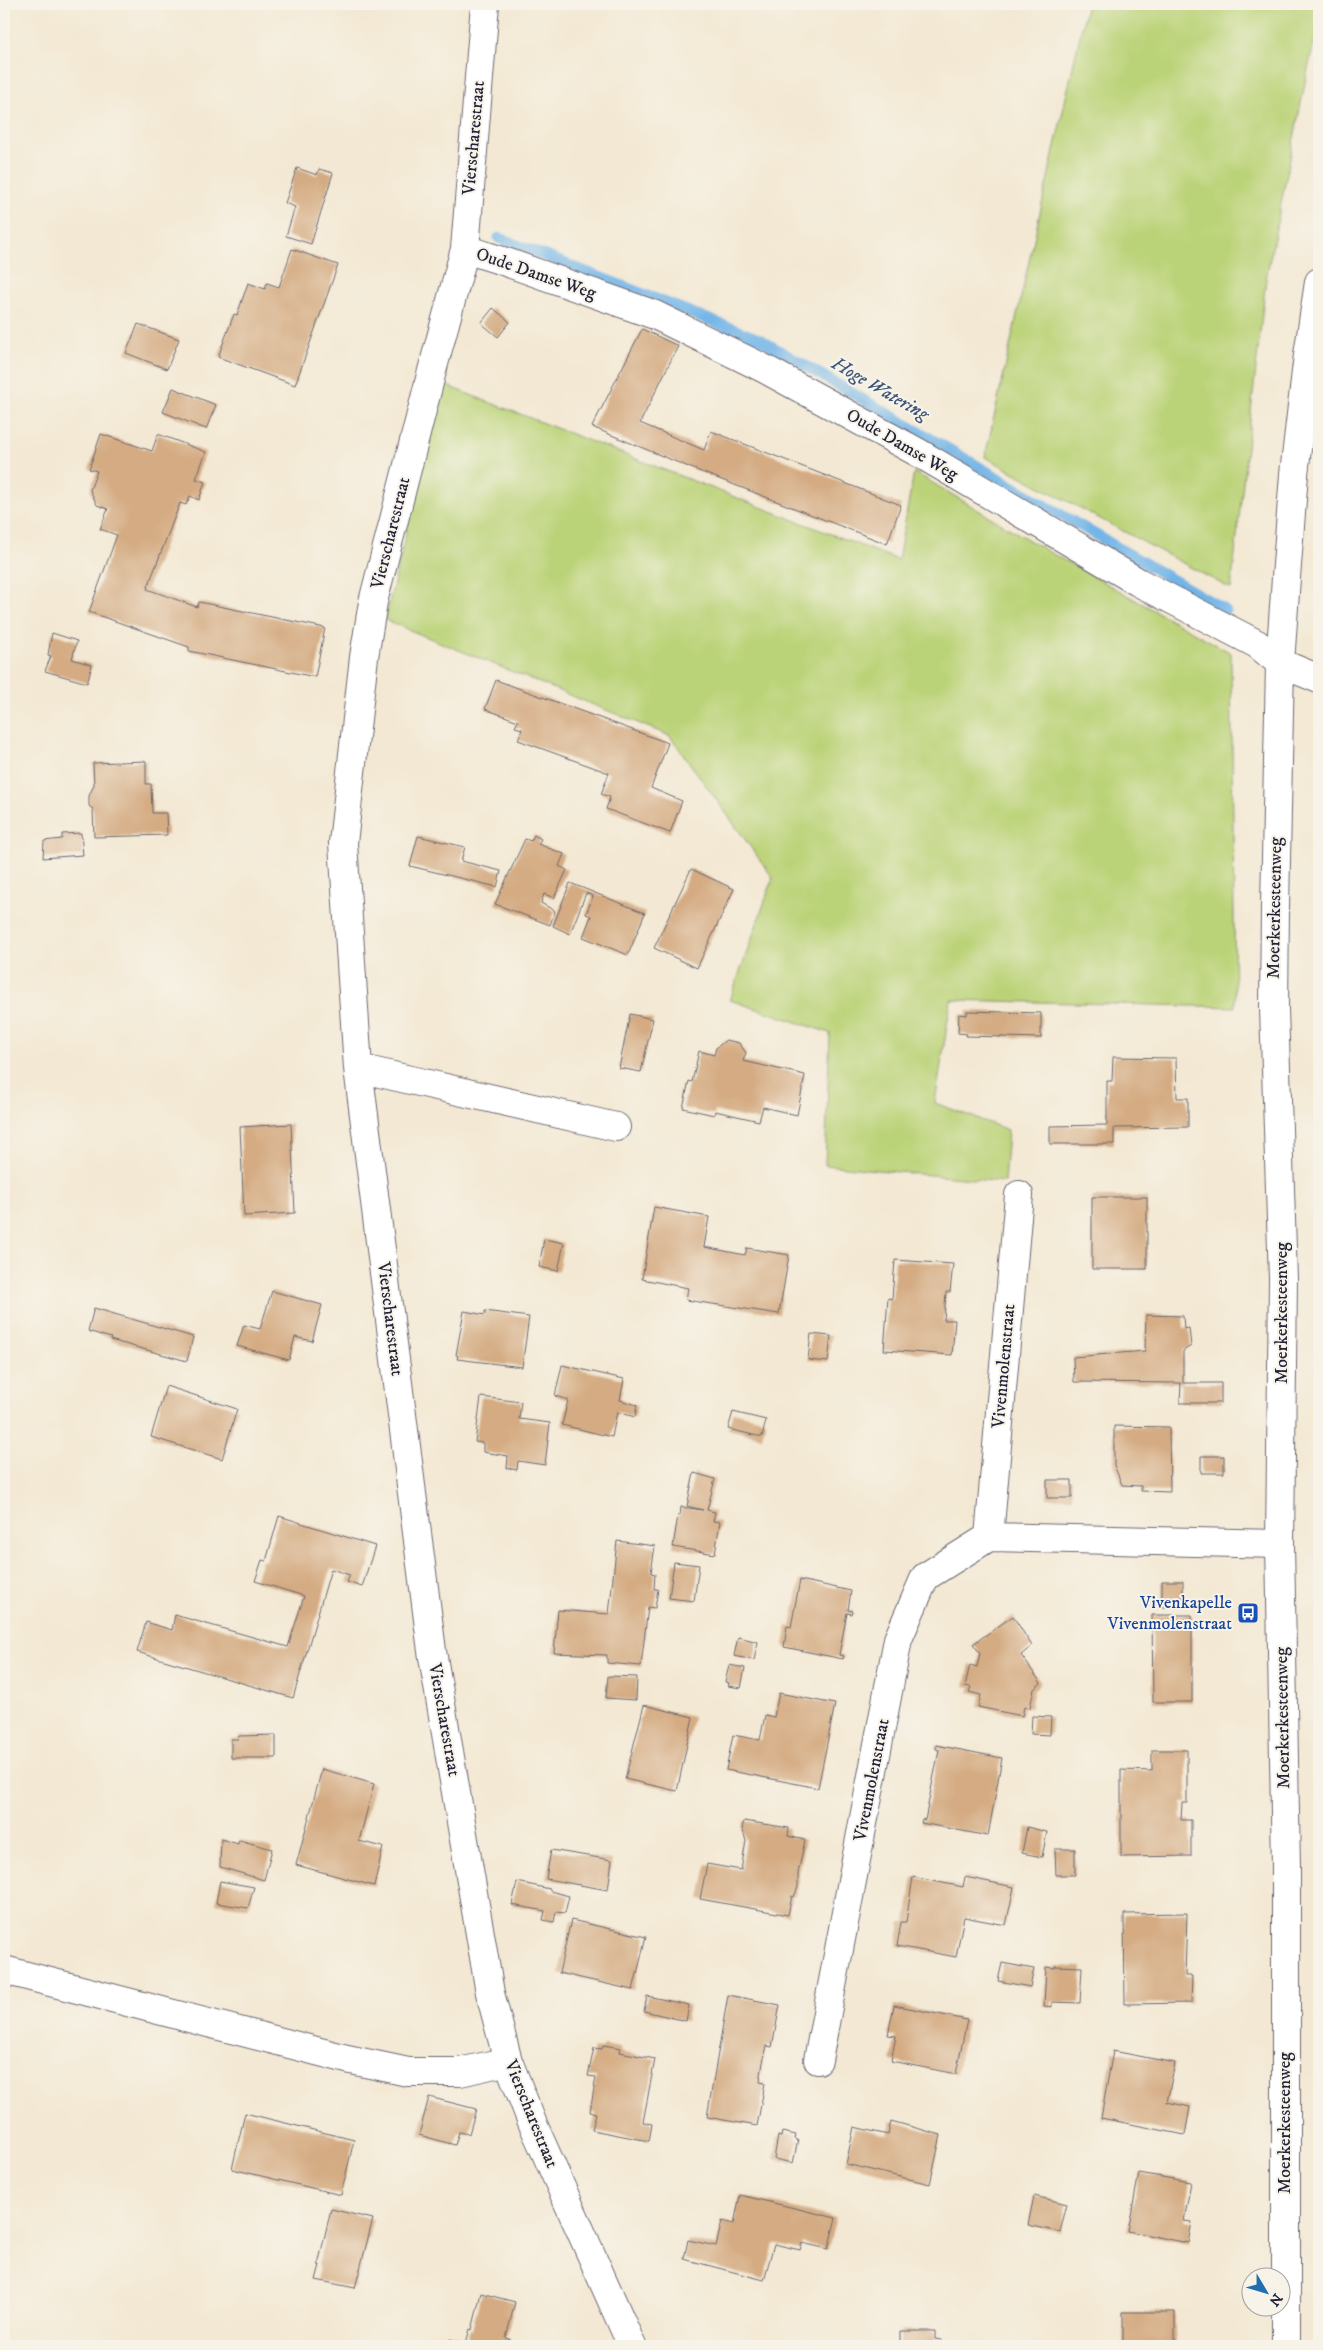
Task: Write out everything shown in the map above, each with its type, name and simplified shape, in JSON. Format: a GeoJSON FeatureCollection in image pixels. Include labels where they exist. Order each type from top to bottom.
{"type":"FeatureCollection","features":[{"type":"Feature","properties":{"kind":"street","name":"Vierscharestraat"},"geometry":{"type":"LineString","coordinates":[[485,4],[465,249],[373,602],[364,658],[343,843],[358,1068],[432,1651],[490,1993],[508,2061],[532,2122],[632,2346]]}},
{"type":"Feature","properties":{"kind":"street","name":"Oude Damse Weg"},"geometry":{"type":"LineString","coordinates":[[465,249],[655,315],[765,368],[919,453],[1138,582],[1257,644],[1280,663],[1319,679]]}},
{"type":"Feature","properties":{"kind":"street","name":"Moerkerkesteenweg"},"geometry":{"type":"LineString","coordinates":[[1286,2346],[1286,1866],[1280,1544],[1283,1279],[1274,1009],[1280,663],[1294,474],[1319,282]]}},
{"type":"Feature","properties":{"kind":"street"},"geometry":{"type":"LineString","coordinates":[[358,1068],[616,1127]]}},
{"type":"Feature","properties":{"kind":"street","name":"Vivenmolenstraat"},"geometry":{"type":"LineString","coordinates":[[818,2060],[898,1639],[925,1577],[988,1537],[1019,1195]]}},
{"type":"Feature","properties":{"kind":"street"},"geometry":{"type":"LineString","coordinates":[[988,1537],[1280,1544]]}},
{"type":"Feature","properties":{"kind":"street"},"geometry":{"type":"LineString","coordinates":[[4,1970],[347,2059],[408,2072],[460,2072],[508,2061]]}},
{"type":"Feature","properties":{"kind":"green space"},"geometry":{"type":"Polygon","coordinates":[[[1087,4],[1319,4],[1319,23],[1307,73],[1266,279],[1231,589],[985,457],[1087,4]]]}},
{"type":"Feature","properties":{"kind":"green space"},"geometry":{"type":"Polygon","coordinates":[[[442,384],[898,560],[914,472],[1051,553],[1231,653],[1235,1007],[951,1000],[935,1103],[1008,1130],[1004,1182],[825,1165],[830,1033],[730,1000],[773,878],[670,736],[385,620],[442,384]]]}},
{"type":"Feature","properties":{"kind":"building"},"geometry":{"type":"Polygon","coordinates":[[[297,168],[317,175],[319,169],[333,173],[311,244],[286,236],[295,207],[285,203],[297,168]]]}},
{"type":"Feature","properties":{"kind":"building"},"geometry":{"type":"Polygon","coordinates":[[[292,249],[338,265],[295,385],[218,357],[234,314],[237,315],[248,283],[265,289],[267,283],[279,287],[292,249]]]}},
{"type":"Feature","properties":{"kind":"building"},"geometry":{"type":"Polygon","coordinates":[[[493,308],[510,322],[498,337],[481,323],[493,308]]]}},
{"type":"Feature","properties":{"kind":"building"},"geometry":{"type":"Polygon","coordinates":[[[138,324],[179,339],[167,369],[126,353],[138,324]]]}},
{"type":"Feature","properties":{"kind":"building"},"geometry":{"type":"Polygon","coordinates":[[[642,329],[678,346],[640,423],[704,450],[711,431],[901,505],[887,544],[696,470],[592,427],[642,329]]]}},
{"type":"Feature","properties":{"kind":"building"},"geometry":{"type":"Polygon","coordinates":[[[173,388],[216,405],[206,429],[163,412],[173,388]]]}},
{"type":"Feature","properties":{"kind":"building"},"geometry":{"type":"Polygon","coordinates":[[[101,434],[152,451],[158,434],[206,452],[196,479],[205,482],[199,500],[190,496],[186,505],[180,503],[147,589],[197,607],[199,602],[325,628],[315,677],[189,651],[189,647],[89,612],[117,535],[100,529],[108,509],[97,505],[90,490],[97,471],[89,469],[101,434]]]}},
{"type":"Feature","properties":{"kind":"building"},"geometry":{"type":"Polygon","coordinates":[[[52,633],[77,641],[72,659],[92,665],[87,683],[45,671],[51,656],[48,655],[52,633]]]}},
{"type":"Feature","properties":{"kind":"building"},"geometry":{"type":"Polygon","coordinates":[[[496,680],[668,743],[651,788],[682,801],[670,833],[606,809],[610,797],[601,794],[609,773],[518,740],[522,729],[515,727],[518,721],[485,709],[496,680]]]}},
{"type":"Feature","properties":{"kind":"building"},"geometry":{"type":"Polygon","coordinates":[[[146,761],[146,784],[151,784],[152,813],[166,813],[167,835],[94,837],[93,809],[89,806],[89,796],[94,785],[93,763],[146,761]]]}},
{"type":"Feature","properties":{"kind":"building"},"geometry":{"type":"Polygon","coordinates":[[[81,833],[83,855],[43,858],[44,841],[62,839],[62,834],[81,833]]]}},
{"type":"Feature","properties":{"kind":"building"},"geometry":{"type":"Polygon","coordinates":[[[534,835],[541,839],[538,844],[564,854],[559,866],[567,870],[554,898],[544,894],[541,903],[555,911],[550,925],[495,904],[525,839],[531,841],[534,835]]]}},
{"type":"Feature","properties":{"kind":"building"},"geometry":{"type":"Polygon","coordinates":[[[418,836],[465,847],[461,861],[501,871],[497,887],[410,866],[418,836]]]}},
{"type":"Feature","properties":{"kind":"building"},"geometry":{"type":"Polygon","coordinates":[[[691,869],[734,889],[697,968],[654,948],[691,869]]]}},
{"type":"Feature","properties":{"kind":"building"},"geometry":{"type":"Polygon","coordinates":[[[570,883],[645,913],[628,955],[583,937],[591,916],[586,914],[593,896],[586,893],[570,934],[553,926],[570,883]]]}},
{"type":"Feature","properties":{"kind":"building"},"geometry":{"type":"Polygon","coordinates":[[[967,1011],[1041,1013],[1041,1038],[966,1036],[967,1034],[958,1033],[959,1014],[967,1015],[967,1011]]]}},
{"type":"Feature","properties":{"kind":"building"},"geometry":{"type":"Polygon","coordinates":[[[630,1014],[653,1019],[641,1072],[619,1068],[630,1014]]]}},
{"type":"Feature","properties":{"kind":"building"},"geometry":{"type":"Polygon","coordinates":[[[726,1040],[739,1043],[746,1053],[743,1061],[805,1075],[797,1115],[763,1107],[759,1121],[715,1111],[714,1115],[683,1108],[689,1081],[692,1082],[699,1051],[714,1055],[716,1048],[726,1040]]]}},
{"type":"Feature","properties":{"kind":"building"},"geometry":{"type":"Polygon","coordinates":[[[1113,1057],[1176,1058],[1177,1098],[1188,1098],[1188,1127],[1114,1128],[1114,1144],[1050,1144],[1050,1126],[1107,1125],[1107,1081],[1112,1081],[1113,1057]]]}},
{"type":"Feature","properties":{"kind":"building"},"geometry":{"type":"Polygon","coordinates":[[[291,1124],[295,1213],[244,1216],[240,1127],[291,1124]]]}},
{"type":"Feature","properties":{"kind":"building"},"geometry":{"type":"Polygon","coordinates":[[[1092,1197],[1147,1197],[1147,1269],[1092,1269],[1092,1197]]]}},
{"type":"Feature","properties":{"kind":"building"},"geometry":{"type":"Polygon","coordinates":[[[654,1207],[709,1217],[704,1247],[745,1255],[747,1248],[789,1255],[779,1314],[686,1300],[688,1288],[642,1279],[654,1207]]]}},
{"type":"Feature","properties":{"kind":"building"},"geometry":{"type":"Polygon","coordinates":[[[544,1239],[564,1243],[558,1271],[539,1267],[544,1239]]]}},
{"type":"Feature","properties":{"kind":"building"},"geometry":{"type":"Polygon","coordinates":[[[895,1260],[953,1264],[950,1292],[946,1292],[944,1320],[955,1320],[952,1355],[884,1350],[888,1298],[892,1299],[895,1260]]]}},
{"type":"Feature","properties":{"kind":"building"},"geometry":{"type":"Polygon","coordinates":[[[272,1291],[322,1305],[312,1341],[295,1337],[289,1360],[237,1346],[244,1325],[260,1329],[272,1291]]]}},
{"type":"Feature","properties":{"kind":"building"},"geometry":{"type":"Polygon","coordinates":[[[94,1308],[193,1337],[187,1361],[110,1340],[111,1338],[88,1331],[94,1308]]]}},
{"type":"Feature","properties":{"kind":"building"},"geometry":{"type":"Polygon","coordinates":[[[464,1311],[485,1315],[485,1311],[529,1317],[522,1367],[457,1359],[458,1356],[456,1355],[464,1311]]]}},
{"type":"Feature","properties":{"kind":"building"},"geometry":{"type":"Polygon","coordinates":[[[1146,1315],[1183,1316],[1184,1329],[1189,1328],[1191,1346],[1183,1351],[1183,1383],[1221,1383],[1221,1403],[1180,1403],[1181,1383],[1074,1382],[1073,1357],[1145,1351],[1146,1315]]]}},
{"type":"Feature","properties":{"kind":"building"},"geometry":{"type":"Polygon","coordinates":[[[811,1334],[831,1336],[828,1362],[808,1360],[811,1334]]]}},
{"type":"Feature","properties":{"kind":"building"},"geometry":{"type":"Polygon","coordinates":[[[562,1365],[624,1379],[620,1400],[637,1405],[635,1417],[617,1412],[612,1437],[562,1425],[568,1400],[555,1396],[562,1365]]]}},
{"type":"Feature","properties":{"kind":"building"},"geometry":{"type":"Polygon","coordinates":[[[166,1386],[237,1409],[222,1459],[151,1437],[166,1386]]]}},
{"type":"Feature","properties":{"kind":"building"},"geometry":{"type":"Polygon","coordinates":[[[481,1397],[521,1402],[519,1419],[550,1423],[545,1465],[518,1461],[517,1470],[507,1468],[508,1456],[483,1452],[483,1443],[475,1442],[481,1397]]]}},
{"type":"Feature","properties":{"kind":"building"},"geometry":{"type":"Polygon","coordinates":[[[733,1412],[766,1420],[762,1437],[728,1429],[733,1412]]]}},
{"type":"Feature","properties":{"kind":"building"},"geometry":{"type":"Polygon","coordinates":[[[1114,1426],[1169,1427],[1170,1492],[1141,1491],[1141,1486],[1122,1485],[1114,1465],[1114,1426]]]}},
{"type":"Feature","properties":{"kind":"building"},"geometry":{"type":"Polygon","coordinates":[[[1201,1456],[1224,1456],[1224,1473],[1201,1473],[1201,1456]]]}},
{"type":"Feature","properties":{"kind":"building"},"geometry":{"type":"Polygon","coordinates":[[[694,1473],[715,1479],[707,1510],[715,1512],[713,1521],[720,1522],[715,1554],[673,1547],[681,1507],[703,1510],[687,1506],[694,1473]]]}},
{"type":"Feature","properties":{"kind":"building"},"geometry":{"type":"Polygon","coordinates":[[[1047,1480],[1072,1480],[1072,1498],[1047,1498],[1047,1480]]]}},
{"type":"Feature","properties":{"kind":"building"},"geometry":{"type":"Polygon","coordinates":[[[279,1516],[375,1546],[362,1587],[347,1582],[350,1575],[331,1569],[293,1698],[137,1652],[146,1622],[172,1630],[175,1615],[288,1647],[304,1596],[255,1581],[262,1560],[266,1561],[279,1516]]]}},
{"type":"Feature","properties":{"kind":"building"},"geometry":{"type":"Polygon","coordinates":[[[617,1541],[655,1546],[651,1573],[655,1574],[654,1589],[658,1589],[655,1608],[648,1607],[641,1666],[607,1663],[607,1655],[554,1653],[558,1610],[609,1614],[617,1541]]]}},
{"type":"Feature","properties":{"kind":"building"},"geometry":{"type":"Polygon","coordinates":[[[674,1562],[699,1565],[694,1601],[669,1598],[674,1562]]]}},
{"type":"Feature","properties":{"kind":"building"},"geometry":{"type":"Polygon","coordinates":[[[800,1580],[851,1591],[848,1610],[853,1611],[852,1614],[847,1613],[839,1655],[844,1656],[843,1659],[784,1647],[787,1626],[791,1627],[800,1580]]]}},
{"type":"Feature","properties":{"kind":"building"},"geometry":{"type":"Polygon","coordinates":[[[1162,1581],[1183,1581],[1183,1606],[1162,1607],[1162,1581]]]}},
{"type":"Feature","properties":{"kind":"building"},"geometry":{"type":"Polygon","coordinates":[[[1152,1615],[1192,1615],[1192,1702],[1153,1702],[1152,1615]]]}},
{"type":"Feature","properties":{"kind":"building"},"geometry":{"type":"Polygon","coordinates":[[[1013,1616],[1032,1646],[1021,1655],[1041,1683],[1034,1689],[1030,1708],[1024,1707],[1022,1716],[978,1707],[981,1695],[969,1692],[971,1687],[965,1686],[970,1665],[977,1667],[980,1653],[973,1644],[1013,1616]]]}},
{"type":"Feature","properties":{"kind":"building"},"geometry":{"type":"Polygon","coordinates":[[[738,1637],[758,1642],[754,1660],[734,1656],[738,1637]]]}},
{"type":"Feature","properties":{"kind":"building"},"geometry":{"type":"Polygon","coordinates":[[[729,1665],[745,1668],[741,1688],[728,1686],[729,1683],[725,1682],[729,1665]]]}},
{"type":"Feature","properties":{"kind":"building"},"geometry":{"type":"Polygon","coordinates":[[[608,1676],[637,1677],[636,1700],[606,1698],[608,1676]]]}},
{"type":"Feature","properties":{"kind":"building"},"geometry":{"type":"Polygon","coordinates":[[[779,1693],[835,1704],[818,1788],[726,1770],[733,1735],[760,1740],[765,1715],[774,1717],[779,1693]]]}},
{"type":"Feature","properties":{"kind":"building"},"geometry":{"type":"Polygon","coordinates":[[[644,1705],[693,1717],[677,1791],[625,1779],[644,1705]]]}},
{"type":"Feature","properties":{"kind":"building"},"geometry":{"type":"Polygon","coordinates":[[[1032,1716],[1051,1717],[1050,1735],[1031,1734],[1032,1716]]]}},
{"type":"Feature","properties":{"kind":"building"},"geometry":{"type":"Polygon","coordinates":[[[276,1735],[276,1758],[231,1758],[231,1739],[238,1739],[239,1736],[276,1735]]]}},
{"type":"Feature","properties":{"kind":"building"},"geometry":{"type":"Polygon","coordinates":[[[936,1745],[1002,1758],[988,1836],[921,1823],[922,1819],[925,1820],[939,1750],[936,1749],[936,1745]]]}},
{"type":"Feature","properties":{"kind":"building"},"geometry":{"type":"Polygon","coordinates":[[[1152,1750],[1187,1750],[1187,1803],[1182,1803],[1181,1820],[1191,1820],[1191,1856],[1121,1857],[1121,1770],[1152,1771],[1152,1750]]]}},
{"type":"Feature","properties":{"kind":"building"},"geometry":{"type":"Polygon","coordinates":[[[322,1769],[374,1784],[359,1841],[383,1847],[374,1886],[296,1865],[322,1769]]]}},
{"type":"Feature","properties":{"kind":"building"},"geometry":{"type":"Polygon","coordinates":[[[744,1821],[789,1828],[788,1836],[805,1840],[798,1873],[798,1887],[794,1897],[792,1896],[788,1915],[700,1899],[707,1864],[741,1870],[746,1841],[742,1828],[744,1821]]]}},
{"type":"Feature","properties":{"kind":"building"},"geometry":{"type":"Polygon","coordinates":[[[1027,1827],[1047,1832],[1042,1857],[1022,1853],[1027,1827]]]}},
{"type":"Feature","properties":{"kind":"building"},"geometry":{"type":"Polygon","coordinates":[[[221,1839],[238,1844],[239,1840],[272,1849],[264,1880],[220,1867],[221,1839]]]}},
{"type":"Feature","properties":{"kind":"building"},"geometry":{"type":"Polygon","coordinates":[[[1055,1849],[1075,1849],[1075,1875],[1056,1875],[1055,1849]]]}},
{"type":"Feature","properties":{"kind":"building"},"geometry":{"type":"Polygon","coordinates":[[[551,1850],[612,1860],[608,1890],[546,1879],[551,1850]]]}},
{"type":"Feature","properties":{"kind":"building"},"geometry":{"type":"Polygon","coordinates":[[[913,1877],[963,1887],[965,1877],[1014,1887],[1006,1925],[964,1917],[956,1957],[897,1946],[901,1922],[906,1922],[913,1877]]]}},
{"type":"Feature","properties":{"kind":"building"},"geometry":{"type":"Polygon","coordinates":[[[220,1881],[254,1887],[248,1908],[216,1903],[220,1881]]]}},
{"type":"Feature","properties":{"kind":"building"},"geometry":{"type":"Polygon","coordinates":[[[517,1882],[550,1889],[550,1891],[569,1896],[565,1913],[556,1912],[554,1922],[543,1920],[545,1911],[512,1905],[517,1882]]]}},
{"type":"Feature","properties":{"kind":"building"},"geometry":{"type":"Polygon","coordinates":[[[1187,1913],[1185,1976],[1192,1976],[1191,2003],[1125,2004],[1124,1914],[1187,1913]]]}},
{"type":"Feature","properties":{"kind":"building"},"geometry":{"type":"Polygon","coordinates":[[[571,1920],[646,1937],[633,1990],[559,1973],[571,1920]]]}},
{"type":"Feature","properties":{"kind":"building"},"geometry":{"type":"Polygon","coordinates":[[[1002,1963],[1034,1969],[1030,1987],[998,1981],[1002,1963]]]}},
{"type":"Feature","properties":{"kind":"building"},"geometry":{"type":"Polygon","coordinates":[[[1055,1966],[1082,1967],[1080,2003],[1052,2002],[1052,2007],[1044,2006],[1046,1967],[1055,1968],[1055,1966]]]}},
{"type":"Feature","properties":{"kind":"building"},"geometry":{"type":"Polygon","coordinates":[[[728,1995],[780,2005],[772,2047],[767,2046],[763,2062],[760,2082],[765,2083],[757,2126],[707,2117],[728,1995]]]}},
{"type":"Feature","properties":{"kind":"building"},"geometry":{"type":"Polygon","coordinates":[[[647,1996],[689,2005],[686,2021],[644,2011],[647,1996]]]}},
{"type":"Feature","properties":{"kind":"building"},"geometry":{"type":"Polygon","coordinates":[[[894,2005],[967,2020],[956,2074],[891,2061],[896,2036],[888,2035],[894,2005]]]}},
{"type":"Feature","properties":{"kind":"building"},"geometry":{"type":"Polygon","coordinates":[[[603,2045],[621,2048],[620,2052],[655,2059],[643,2122],[652,2124],[649,2141],[592,2130],[596,2113],[590,2112],[596,2077],[588,2076],[594,2048],[602,2049],[603,2045]]]}},
{"type":"Feature","properties":{"kind":"building"},"geometry":{"type":"Polygon","coordinates":[[[1113,2051],[1175,2063],[1167,2102],[1190,2107],[1185,2135],[1101,2118],[1113,2051]]]}},
{"type":"Feature","properties":{"kind":"building"},"geometry":{"type":"Polygon","coordinates":[[[429,2097],[476,2109],[469,2134],[459,2132],[455,2145],[419,2135],[429,2097]]]}},
{"type":"Feature","properties":{"kind":"building"},"geometry":{"type":"Polygon","coordinates":[[[245,2113],[354,2140],[341,2195],[232,2169],[245,2113]]]}},
{"type":"Feature","properties":{"kind":"building"},"geometry":{"type":"Polygon","coordinates":[[[891,2121],[941,2135],[930,2184],[846,2164],[854,2127],[888,2135],[891,2121]]]}},
{"type":"Feature","properties":{"kind":"building"},"geometry":{"type":"Polygon","coordinates":[[[782,2132],[796,2135],[795,2139],[798,2140],[793,2163],[774,2159],[778,2136],[781,2137],[782,2132]]]}},
{"type":"Feature","properties":{"kind":"building"},"geometry":{"type":"Polygon","coordinates":[[[1139,2173],[1191,2182],[1184,2221],[1192,2222],[1188,2243],[1128,2231],[1139,2173]]]}},
{"type":"Feature","properties":{"kind":"building"},"geometry":{"type":"Polygon","coordinates":[[[740,2195],[836,2218],[828,2249],[802,2243],[800,2250],[774,2244],[764,2280],[684,2259],[688,2240],[716,2246],[722,2221],[734,2224],[740,2195]]]}},
{"type":"Feature","properties":{"kind":"building"},"geometry":{"type":"Polygon","coordinates":[[[1034,2196],[1067,2204],[1060,2232],[1028,2225],[1034,2196]]]}},
{"type":"Feature","properties":{"kind":"building"},"geometry":{"type":"Polygon","coordinates":[[[331,2209],[373,2219],[355,2288],[316,2280],[331,2209]]]}},
{"type":"Feature","properties":{"kind":"building"},"geometry":{"type":"Polygon","coordinates":[[[481,2293],[515,2302],[506,2338],[510,2339],[509,2346],[448,2346],[450,2339],[466,2343],[470,2329],[472,2330],[481,2293]]]}},
{"type":"Feature","properties":{"kind":"building"},"geometry":{"type":"Polygon","coordinates":[[[1123,2312],[1175,2312],[1175,2346],[1123,2346],[1123,2312]]]}},
{"type":"Feature","properties":{"kind":"building"},"geometry":{"type":"Polygon","coordinates":[[[900,2331],[935,2331],[935,2339],[942,2340],[942,2346],[900,2346],[900,2331]]]}},
{"type":"Feature","properties":{"kind":"waterway","name":"Hoge Watering"},"geometry":{"type":"LineString","coordinates":[[499,238],[761,340],[1225,610]]}},
{"type":"Feature","properties":{"kind":"place","name":"Vivenkapelle Vivenmolenstraat"},"geometry":{"type":"Point","coordinates":[1248,1613]}}]}
